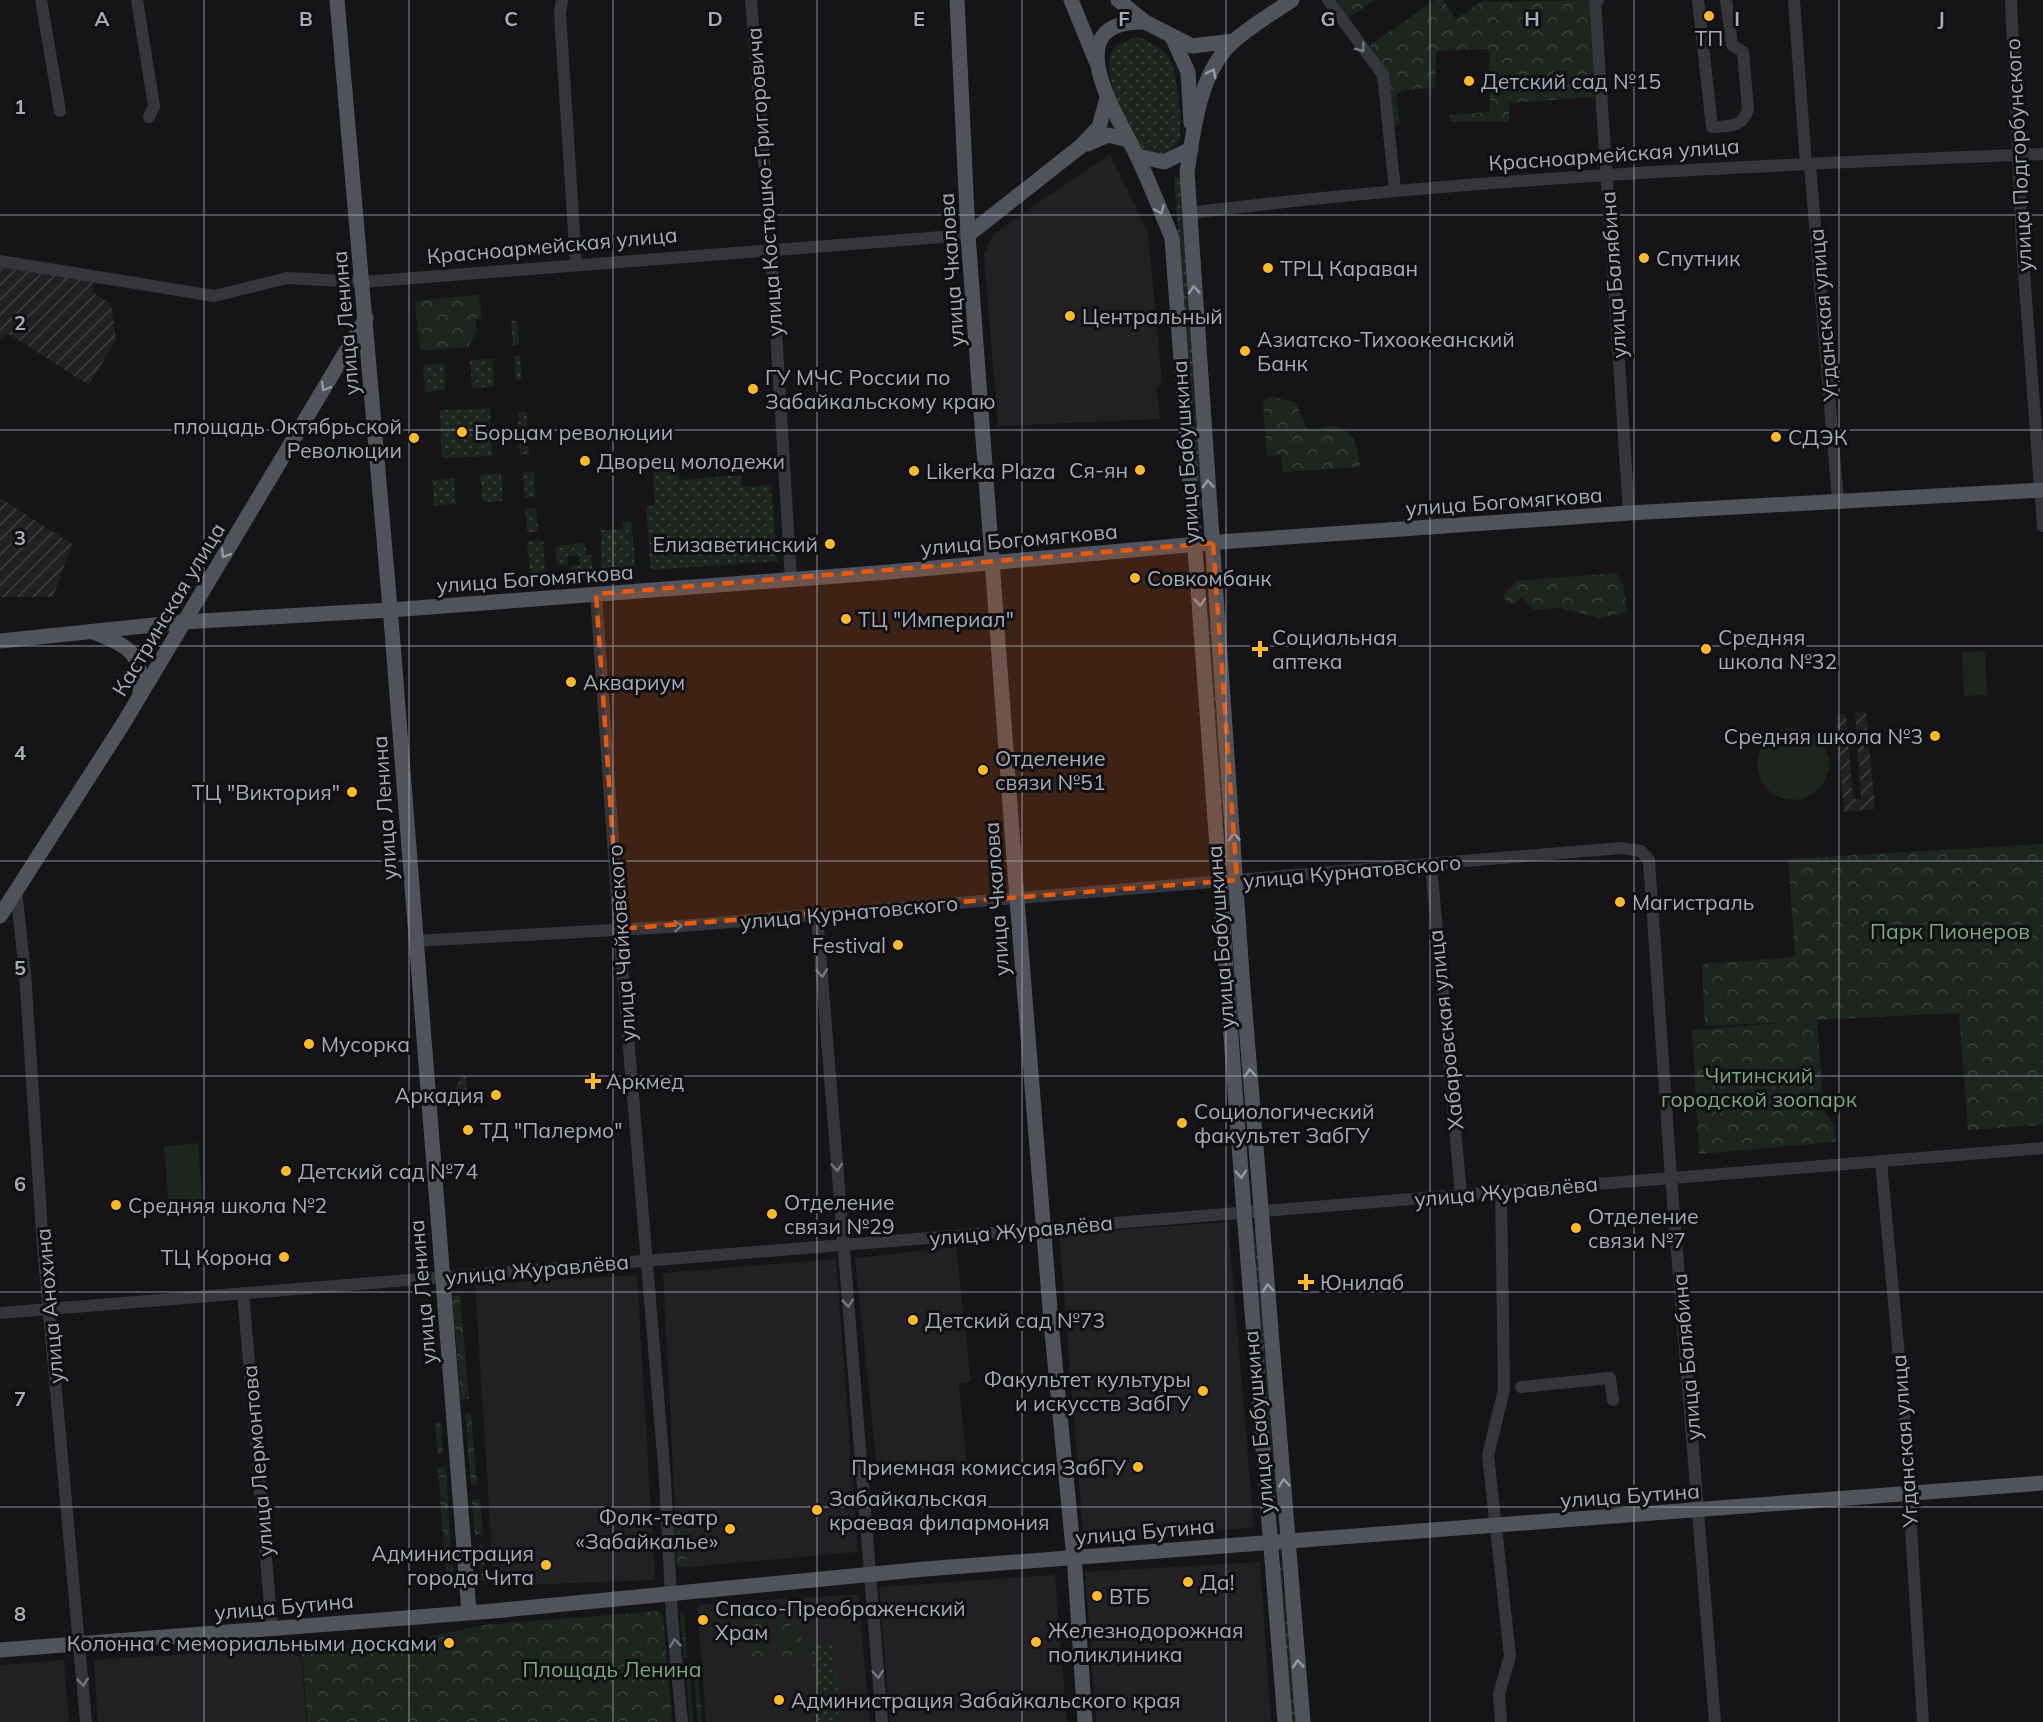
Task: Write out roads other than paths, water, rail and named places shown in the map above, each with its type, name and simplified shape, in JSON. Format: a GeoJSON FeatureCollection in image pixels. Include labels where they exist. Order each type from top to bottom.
{"type":"FeatureCollection","features":[{"type":"Feature","properties":{"kind":"main road","name":"улица Ленина"},"geometry":{"type":"LineString","coordinates":[[337,0],[390,610],[469,1612]]}},
{"type":"Feature","properties":{"kind":"main road","name":"улица Чкалова"},"geometry":{"type":"LineString","coordinates":[[957,0],[968,235],[1017,899],[1043,1228],[1074,1557],[1085,1722]]}},
{"type":"Feature","properties":{"kind":"main road","name":"улица Бабушкина"},"geometry":{"type":"LineString","coordinates":[[1071,0],[1096,61],[1107,98],[1137,156],[1172,238],[1244,1212],[1285,1722]]}},
{"type":"Feature","properties":{"kind":"main road"},"geometry":{"type":"LineString","coordinates":[[1118,0],[1145,21],[1192,46],[1234,41]]}},
{"type":"Feature","properties":{"kind":"main road"},"geometry":{"type":"LineString","coordinates":[[1191,149],[1203,93],[1211,69],[1234,41],[1292,0]]}},
{"type":"Feature","properties":{"kind":"main road"},"geometry":{"type":"LineString","coordinates":[[1096,61],[1097,47],[1111,31],[1132,21],[1145,21]]}},
{"type":"Feature","properties":{"kind":"main road"},"geometry":{"type":"LineString","coordinates":[[1172,37],[1188,72],[1191,149]]}},
{"type":"Feature","properties":{"kind":"main road"},"geometry":{"type":"LineString","coordinates":[[968,235],[1081,146],[1099,127],[1107,98]]}},
{"type":"Feature","properties":{"kind":"main road"},"geometry":{"type":"LineString","coordinates":[[1081,146],[1108,135],[1128,140]]}},
{"type":"Feature","properties":{"kind":"main road"},"geometry":{"type":"LineString","coordinates":[[1137,156],[1164,162],[1191,149]]}},
{"type":"Feature","properties":{"kind":"main road","name":"улица Бабушкина"},"geometry":{"type":"LineString","coordinates":[[1191,149],[1187,172],[1189,213],[1212,543],[1261,1209],[1303,1722]]}},
{"type":"Feature","properties":{"kind":"main road","name":"Кастринская улица"},"geometry":{"type":"LineString","coordinates":[[0,916],[140,694],[366,318]]}},
{"type":"Feature","properties":{"kind":"main road","name":"улица Богомягкова"},"geometry":{"type":"LineString","coordinates":[[0,641],[183,622],[390,610],[791,580],[1196,544],[1629,513],[2041,490]]}},
{"type":"Feature","properties":{"kind":"main road"},"geometry":{"type":"LineString","coordinates":[[91,631],[126,647],[136,657],[141,675],[140,694]]}},
{"type":"Feature","properties":{"kind":"main road","name":"улица Бутина"},"geometry":{"type":"LineString","coordinates":[[0,1650],[469,1612],[1074,1557],[1698,1512],[2043,1483]]}},
{"type":"Feature","properties":{"kind":"street"},"geometry":{"type":"LineString","coordinates":[[41,0],[60,111]]}},
{"type":"Feature","properties":{"kind":"street"},"geometry":{"type":"LineString","coordinates":[[137,0],[154,106],[149,117]]}},
{"type":"Feature","properties":{"kind":"street"},"geometry":{"type":"LineString","coordinates":[[562,0],[560,13],[576,264]]}},
{"type":"Feature","properties":{"kind":"street","name":"улица Костюшко-Григоровича"},"geometry":{"type":"LineString","coordinates":[[751,0],[771,248],[791,580]]}},
{"type":"Feature","properties":{"kind":"street"},"geometry":{"type":"LineString","coordinates":[[1328,0],[1383,75],[1395,190]]}},
{"type":"Feature","properties":{"kind":"street"},"geometry":{"type":"LineString","coordinates":[[1702,2],[1712,127],[1738,125],[1745,118],[1748,110],[1743,52],[1732,45],[1726,0]]}},
{"type":"Feature","properties":{"kind":"street","name":"Угданская улица"},"geometry":{"type":"LineString","coordinates":[[1794,0],[1838,501]]}},
{"type":"Feature","properties":{"kind":"street","name":"улица Подгорбунского"},"geometry":{"type":"LineString","coordinates":[[2011,0],[2018,155],[2043,526]]}},
{"type":"Feature","properties":{"kind":"street","name":"улица Балябина"},"geometry":{"type":"LineString","coordinates":[[1596,1],[1629,513]]}},
{"type":"Feature","properties":{"kind":"street","name":"Красноармейская улица"},"geometry":{"type":"LineString","coordinates":[[1189,213],[1395,190],[1606,176],[2043,154]]}},
{"type":"Feature","properties":{"kind":"street","name":"Красноармейская улица"},"geometry":{"type":"LineString","coordinates":[[0,261],[214,296],[287,278],[362,282],[771,248],[968,235]]}},
{"type":"Feature","properties":{"kind":"street","name":"улица Чайковского"},"geometry":{"type":"LineString","coordinates":[[596,594],[619,929],[682,1722]]}},
{"type":"Feature","properties":{"kind":"street","name":"улица Курнатовского"},"geometry":{"type":"LineString","coordinates":[[415,941],[817,915],[1621,848],[1641,850]]}},
{"type":"Feature","properties":{"kind":"street","name":"улица Балябина"},"geometry":{"type":"LineString","coordinates":[[1641,850],[1649,860],[1671,1177],[1714,1722]]}},
{"type":"Feature","properties":{"kind":"street","name":"Хабаровская улица"},"geometry":{"type":"LineString","coordinates":[[1431,865],[1461,1194]]}},
{"type":"Feature","properties":{"kind":"street","name":"улица Анохина"},"geometry":{"type":"LineString","coordinates":[[16,890],[25,973],[49,1309],[86,1722]]}},
{"type":"Feature","properties":{"kind":"street"},"geometry":{"type":"LineString","coordinates":[[817,915],[882,1722]]}},
{"type":"Feature","properties":{"kind":"street","name":"улица Журавлёва"},"geometry":{"type":"LineString","coordinates":[[0,1313],[1261,1209],[2043,1148]]}},
{"type":"Feature","properties":{"kind":"street","name":"Угданская улица"},"geometry":{"type":"LineString","coordinates":[[1881,1161],[1903,1401],[1923,1722]]}},
{"type":"Feature","properties":{"kind":"street"},"geometry":{"type":"LineString","coordinates":[[1501,1191],[1504,1390],[1488,1455],[1510,1656],[1499,1694],[1501,1722]]}},
{"type":"Feature","properties":{"kind":"street","name":"улица Лермонтова"},"geometry":{"type":"LineString","coordinates":[[243,1293],[272,1628]]}},
{"type":"Feature","properties":{"kind":"street"},"geometry":{"type":"LineString","coordinates":[[1521,1387],[1610,1378],[1613,1400]]}},
{"type":"Feature","properties":{"kind":"place","name":"ТП"},"geometry":{"type":"Point","coordinates":[1709,16]}},
{"type":"Feature","properties":{"kind":"place","name":"Детский сад №15"},"geometry":{"type":"Point","coordinates":[1469,81]}},
{"type":"Feature","properties":{"kind":"place","name":"Спутник"},"geometry":{"type":"Point","coordinates":[1644,258]}},
{"type":"Feature","properties":{"kind":"place","name":"ТРЦ Караван"},"geometry":{"type":"Point","coordinates":[1268,268]}},
{"type":"Feature","properties":{"kind":"place","name":"Центральный"},"geometry":{"type":"Point","coordinates":[1070,316]}},
{"type":"Feature","properties":{"kind":"place","name":"Азиатско-Тихоокеанский Банк"},"geometry":{"type":"Point","coordinates":[1245,351]}},
{"type":"Feature","properties":{"kind":"place","name":"ГУ МЧС России по Забайкальскому краю"},"geometry":{"type":"Point","coordinates":[753,389]}},
{"type":"Feature","properties":{"kind":"place","name":"Борцам революции"},"geometry":{"type":"Point","coordinates":[462,432]}},
{"type":"Feature","properties":{"kind":"place","name":"СДЭК"},"geometry":{"type":"Point","coordinates":[1776,437]}},
{"type":"Feature","properties":{"kind":"place","name":"площадь Октябрьской Революции"},"geometry":{"type":"Point","coordinates":[414,438]}},
{"type":"Feature","properties":{"kind":"place","name":"Дворец молодежи"},"geometry":{"type":"Point","coordinates":[585,461]}},
{"type":"Feature","properties":{"kind":"place","name":"Ся-ян"},"geometry":{"type":"Point","coordinates":[1140,470]}},
{"type":"Feature","properties":{"kind":"place","name":"Likerka Plaza"},"geometry":{"type":"Point","coordinates":[914,471]}},
{"type":"Feature","properties":{"kind":"place","name":"Елизаветинский"},"geometry":{"type":"Point","coordinates":[830,544]}},
{"type":"Feature","properties":{"kind":"place","name":"Совкомбанк"},"geometry":{"type":"Point","coordinates":[1135,578]}},
{"type":"Feature","properties":{"kind":"place","name":"ТЦ \"Империал\""},"geometry":{"type":"Point","coordinates":[846,619]}},
{"type":"Feature","properties":{"kind":"place","name":"Социальная аптека"},"geometry":{"type":"Point","coordinates":[1260,649]}},
{"type":"Feature","properties":{"kind":"place","name":"Средняя школа №32"},"geometry":{"type":"Point","coordinates":[1706,649]}},
{"type":"Feature","properties":{"kind":"place","name":"Аквариум"},"geometry":{"type":"Point","coordinates":[571,682]}},
{"type":"Feature","properties":{"kind":"place","name":"Средняя школа №3"},"geometry":{"type":"Point","coordinates":[1935,736]}},
{"type":"Feature","properties":{"kind":"place","name":"Отделение связи №51"},"geometry":{"type":"Point","coordinates":[983,770]}},
{"type":"Feature","properties":{"kind":"place","name":"ТЦ \"Виктория\""},"geometry":{"type":"Point","coordinates":[352,792]}},
{"type":"Feature","properties":{"kind":"place","name":"Магистраль"},"geometry":{"type":"Point","coordinates":[1620,902]}},
{"type":"Feature","properties":{"kind":"place","name":"Festival"},"geometry":{"type":"Point","coordinates":[898,945]}},
{"type":"Feature","properties":{"kind":"place","name":"Мусорка"},"geometry":{"type":"Point","coordinates":[309,1044]}},
{"type":"Feature","properties":{"kind":"place","name":"Аркмед"},"geometry":{"type":"Point","coordinates":[593,1081]}},
{"type":"Feature","properties":{"kind":"place","name":"Аркадия"},"geometry":{"type":"Point","coordinates":[496,1095]}},
{"type":"Feature","properties":{"kind":"place","name":"Социологический факультет ЗабГУ"},"geometry":{"type":"Point","coordinates":[1182,1123]}},
{"type":"Feature","properties":{"kind":"place","name":"ТД \"Палермо\""},"geometry":{"type":"Point","coordinates":[468,1130]}},
{"type":"Feature","properties":{"kind":"place","name":"Детский сад №74"},"geometry":{"type":"Point","coordinates":[286,1171]}},
{"type":"Feature","properties":{"kind":"place","name":"Средняя школа №2"},"geometry":{"type":"Point","coordinates":[116,1205]}},
{"type":"Feature","properties":{"kind":"place","name":"Отделение связи №29"},"geometry":{"type":"Point","coordinates":[772,1214]}},
{"type":"Feature","properties":{"kind":"place","name":"Отделение связи №7"},"geometry":{"type":"Point","coordinates":[1576,1228]}},
{"type":"Feature","properties":{"kind":"place","name":"ТЦ Корона"},"geometry":{"type":"Point","coordinates":[284,1257]}},
{"type":"Feature","properties":{"kind":"place","name":"Юнилаб"},"geometry":{"type":"Point","coordinates":[1306,1282]}},
{"type":"Feature","properties":{"kind":"place","name":"Детский сад №73"},"geometry":{"type":"Point","coordinates":[913,1320]}},
{"type":"Feature","properties":{"kind":"place","name":"Факультет культуры и искусств ЗабГУ"},"geometry":{"type":"Point","coordinates":[1203,1391]}},
{"type":"Feature","properties":{"kind":"place","name":"Приемная комиссия ЗабГУ"},"geometry":{"type":"Point","coordinates":[1138,1467]}},
{"type":"Feature","properties":{"kind":"place","name":"Забайкальская краевая филармония"},"geometry":{"type":"Point","coordinates":[817,1510]}},
{"type":"Feature","properties":{"kind":"place","name":"Фолк-театр «Забайкалье»"},"geometry":{"type":"Point","coordinates":[730,1529]}},
{"type":"Feature","properties":{"kind":"place","name":"Администрация города Чита"},"geometry":{"type":"Point","coordinates":[546,1565]}},
{"type":"Feature","properties":{"kind":"place","name":"Да!"},"geometry":{"type":"Point","coordinates":[1188,1582]}},
{"type":"Feature","properties":{"kind":"place","name":"ВТБ"},"geometry":{"type":"Point","coordinates":[1097,1596]}},
{"type":"Feature","properties":{"kind":"place","name":"Спасо-Преображенский Храм"},"geometry":{"type":"Point","coordinates":[703,1620]}},
{"type":"Feature","properties":{"kind":"place","name":"Железнодорожная поликлиника"},"geometry":{"type":"Point","coordinates":[1036,1642]}},
{"type":"Feature","properties":{"kind":"place","name":"Колонна с мемориальными досками"},"geometry":{"type":"Point","coordinates":[449,1643]}},
{"type":"Feature","properties":{"kind":"place","name":"Администрация Забайкальского края"},"geometry":{"type":"Point","coordinates":[779,1700]}},
{"type":"Feature","properties":{"kind":"park label","name":"Парк Пионеров"},"geometry":{"type":"Point","coordinates":[1950,931]}},
{"type":"Feature","properties":{"kind":"park label","name":"Читинский городской зоопарк"},"geometry":{"type":"Point","coordinates":[1759,1087]}},
{"type":"Feature","properties":{"kind":"park label","name":"Площадь Ленина"},"geometry":{"type":"Point","coordinates":[612,1669]}}]}
